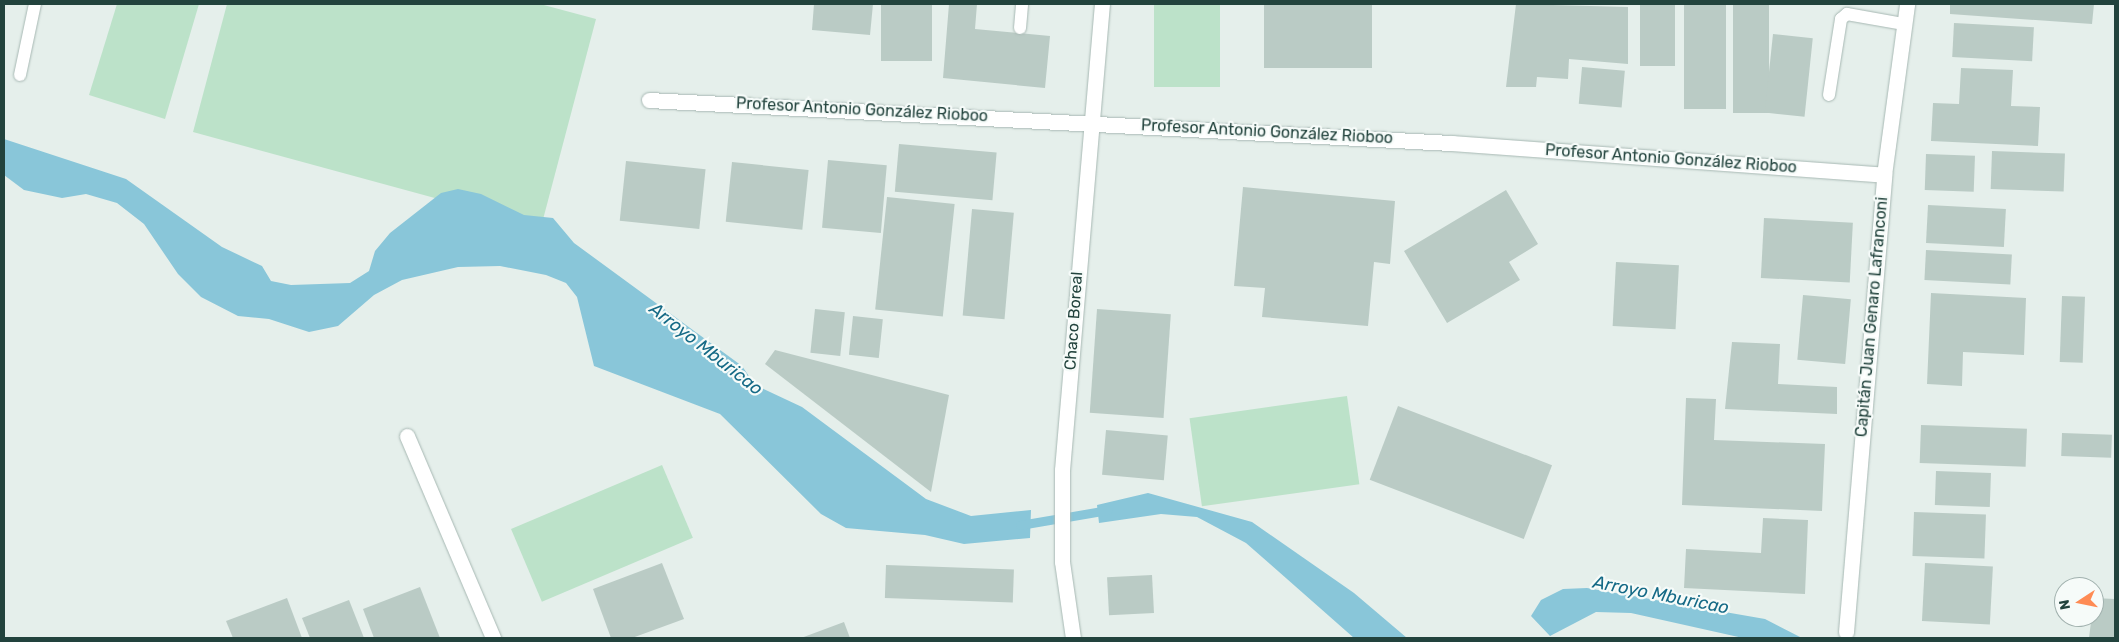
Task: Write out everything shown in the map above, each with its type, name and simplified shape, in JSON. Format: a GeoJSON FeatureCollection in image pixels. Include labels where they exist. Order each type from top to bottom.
{"type":"FeatureCollection","features":[{"type":"Feature","properties":{"kind":"street","name":"Chaco Boreal"},"geometry":{"type":"LineString","coordinates":[[1073,638],[1062,562],[1062,470],[1089,121],[1102,4]]}},
{"type":"Feature","properties":{"kind":"street","name":"Capitán Juan Genaro Lafranconi"},"geometry":{"type":"LineString","coordinates":[[1846,632],[1884,175],[1907,4]]}},
{"type":"Feature","properties":{"kind":"street","name":"Profesor Antonio González Rioboo"},"geometry":{"type":"LineString","coordinates":[[649,100],[1089,121],[1884,175]]}},
{"type":"Feature","properties":{"kind":"street"},"geometry":{"type":"LineString","coordinates":[[408,436],[493,638]]}},
{"type":"Feature","properties":{"kind":"lane"},"geometry":{"type":"LineString","coordinates":[[20,75],[35,4]]}},
{"type":"Feature","properties":{"kind":"lane"},"geometry":{"type":"LineString","coordinates":[[1020,28],[1022,4]]}},
{"type":"Feature","properties":{"kind":"lane"},"geometry":{"type":"LineString","coordinates":[[1829,96],[1840,19],[1847,14],[1904,24]]}},
{"type":"Feature","properties":{"kind":"green space"},"geometry":{"type":"Polygon","coordinates":[[[117,4],[199,4],[165,119],[89,95],[117,4]]]}},
{"type":"Feature","properties":{"kind":"green space"},"geometry":{"type":"Polygon","coordinates":[[[227,4],[540,4],[596,19],[541,227],[193,132],[227,4]]]}},
{"type":"Feature","properties":{"kind":"green space"},"geometry":{"type":"Polygon","coordinates":[[[1154,4],[1220,4],[1220,87],[1154,87],[1154,4]]]}},
{"type":"Feature","properties":{"kind":"green space"},"geometry":{"type":"Polygon","coordinates":[[[1347,396],[1359,484],[1202,506],[1190,418],[1347,396]]]}},
{"type":"Feature","properties":{"kind":"green space"},"geometry":{"type":"Polygon","coordinates":[[[662,465],[693,538],[542,602],[511,529],[662,465]]]}},
{"type":"Feature","properties":{"kind":"water"},"geometry":{"type":"Polygon","coordinates":[[[4,139],[126,179],[222,247],[262,266],[271,281],[291,285],[350,283],[369,271],[375,251],[390,233],[441,193],[458,189],[481,194],[524,215],[553,218],[574,243],[742,366],[755,385],[802,407],[926,499],[971,516],[1031,510],[1030,538],[964,544],[925,535],[846,528],[821,514],[720,414],[594,366],[577,297],[566,283],[546,275],[500,266],[458,267],[402,280],[374,295],[338,326],[309,332],[269,319],[238,316],[201,297],[178,274],[144,224],[117,203],[86,194],[62,198],[24,190],[4,175],[4,139]]]}},
{"type":"Feature","properties":{"kind":"water"},"geometry":{"type":"Polygon","coordinates":[[[1148,493],[1252,522],[1354,593],[1407,638],[1354,638],[1246,543],[1197,517],[1161,514],[1099,523],[1097,505],[1148,493]]]}},
{"type":"Feature","properties":{"kind":"water"},"geometry":{"type":"Polygon","coordinates":[[[1587,588],[1765,619],[1802,638],[1743,638],[1631,613],[1596,612],[1550,636],[1531,616],[1541,600],[1563,589],[1587,588]]]}},
{"type":"Feature","properties":{"kind":"building"},"geometry":{"type":"Polygon","coordinates":[[[814,4],[873,4],[870,35],[812,30],[814,4]]]}},
{"type":"Feature","properties":{"kind":"building"},"geometry":{"type":"Polygon","coordinates":[[[881,4],[932,4],[932,61],[881,61],[881,4]]]}},
{"type":"Feature","properties":{"kind":"building"},"geometry":{"type":"Polygon","coordinates":[[[949,4],[977,4],[975,29],[1050,36],[1045,88],[943,78],[949,4]]]}},
{"type":"Feature","properties":{"kind":"building"},"geometry":{"type":"Polygon","coordinates":[[[1264,4],[1372,4],[1372,68],[1264,68],[1264,4]]]}},
{"type":"Feature","properties":{"kind":"building"},"geometry":{"type":"Polygon","coordinates":[[[1516,4],[1628,7],[1628,64],[1569,59],[1568,79],[1537,77],[1536,87],[1506,87],[1516,4]]]}},
{"type":"Feature","properties":{"kind":"building"},"geometry":{"type":"Polygon","coordinates":[[[1640,4],[1675,4],[1675,66],[1640,66],[1640,4]]]}},
{"type":"Feature","properties":{"kind":"building"},"geometry":{"type":"Polygon","coordinates":[[[1684,4],[1726,4],[1726,109],[1684,109],[1684,4]]]}},
{"type":"Feature","properties":{"kind":"building"},"geometry":{"type":"Polygon","coordinates":[[[1733,4],[1769,4],[1769,113],[1733,113],[1733,4]]]}},
{"type":"Feature","properties":{"kind":"building"},"geometry":{"type":"Polygon","coordinates":[[[1950,4],[2094,4],[2092,24],[1950,14],[1950,4]]]}},
{"type":"Feature","properties":{"kind":"building"},"geometry":{"type":"Polygon","coordinates":[[[1954,23],[2034,27],[2032,61],[1952,57],[1954,23]]]}},
{"type":"Feature","properties":{"kind":"building"},"geometry":{"type":"Polygon","coordinates":[[[1773,34],[1813,38],[1805,117],[1765,113],[1773,34]]]}},
{"type":"Feature","properties":{"kind":"building"},"geometry":{"type":"Polygon","coordinates":[[[1582,67],[1625,71],[1622,108],[1579,104],[1582,67]]]}},
{"type":"Feature","properties":{"kind":"building"},"geometry":{"type":"Polygon","coordinates":[[[1961,68],[2013,70],[2011,106],[2040,107],[2038,146],[1931,141],[1933,103],[1959,104],[1961,68]]]}},
{"type":"Feature","properties":{"kind":"building"},"geometry":{"type":"Polygon","coordinates":[[[899,144],[997,153],[992,200],[895,192],[899,144]]]}},
{"type":"Feature","properties":{"kind":"building"},"geometry":{"type":"Polygon","coordinates":[[[1992,151],[2065,154],[2064,192],[1991,189],[1992,151]]]}},
{"type":"Feature","properties":{"kind":"building"},"geometry":{"type":"Polygon","coordinates":[[[1926,154],[1975,156],[1974,192],[1925,190],[1926,154]]]}},
{"type":"Feature","properties":{"kind":"building"},"geometry":{"type":"Polygon","coordinates":[[[828,160],[887,165],[881,233],[822,228],[828,160]]]}},
{"type":"Feature","properties":{"kind":"building"},"geometry":{"type":"Polygon","coordinates":[[[626,161],[706,169],[699,229],[620,221],[626,161]]]}},
{"type":"Feature","properties":{"kind":"building"},"geometry":{"type":"Polygon","coordinates":[[[732,162],[809,170],[802,230],[726,222],[732,162]]]}},
{"type":"Feature","properties":{"kind":"building"},"geometry":{"type":"Polygon","coordinates":[[[1243,187],[1395,201],[1390,264],[1374,262],[1368,326],[1262,317],[1265,288],[1234,286],[1243,187]]]}},
{"type":"Feature","properties":{"kind":"building"},"geometry":{"type":"Polygon","coordinates":[[[1506,190],[1538,244],[1509,262],[1520,280],[1447,323],[1404,251],[1506,190]]]}},
{"type":"Feature","properties":{"kind":"building"},"geometry":{"type":"Polygon","coordinates":[[[887,197],[955,204],[943,316],[875,309],[887,197]]]}},
{"type":"Feature","properties":{"kind":"building"},"geometry":{"type":"Polygon","coordinates":[[[1928,205],[2006,209],[2004,247],[1926,243],[1928,205]]]}},
{"type":"Feature","properties":{"kind":"building"},"geometry":{"type":"Polygon","coordinates":[[[972,209],[1014,213],[1005,319],[963,316],[972,209]]]}},
{"type":"Feature","properties":{"kind":"building"},"geometry":{"type":"Polygon","coordinates":[[[1764,218],[1853,223],[1850,283],[1761,278],[1764,218]]]}},
{"type":"Feature","properties":{"kind":"building"},"geometry":{"type":"Polygon","coordinates":[[[1926,250],[2012,255],[2010,284],[1924,280],[1926,250]]]}},
{"type":"Feature","properties":{"kind":"building"},"geometry":{"type":"Polygon","coordinates":[[[1616,262],[1679,265],[1676,329],[1613,326],[1616,262]]]}},
{"type":"Feature","properties":{"kind":"building"},"geometry":{"type":"Polygon","coordinates":[[[1931,293],[2026,298],[2024,355],[1963,352],[1962,386],[1927,384],[1931,293]]]}},
{"type":"Feature","properties":{"kind":"building"},"geometry":{"type":"Polygon","coordinates":[[[1803,295],[1851,299],[1845,364],[1797,360],[1803,295]]]}},
{"type":"Feature","properties":{"kind":"building"},"geometry":{"type":"Polygon","coordinates":[[[2062,296],[2085,297],[2083,363],[2060,362],[2062,296]]]}},
{"type":"Feature","properties":{"kind":"building"},"geometry":{"type":"Polygon","coordinates":[[[815,309],[845,312],[840,356],[810,353],[815,309]]]}},
{"type":"Feature","properties":{"kind":"building"},"geometry":{"type":"Polygon","coordinates":[[[1097,309],[1171,314],[1164,418],[1090,413],[1097,309]]]}},
{"type":"Feature","properties":{"kind":"building"},"geometry":{"type":"Polygon","coordinates":[[[853,316],[883,319],[879,358],[849,355],[853,316]]]}},
{"type":"Feature","properties":{"kind":"building"},"geometry":{"type":"Polygon","coordinates":[[[1732,342],[1780,344],[1778,384],[1837,387],[1837,414],[1725,409],[1732,342]]]}},
{"type":"Feature","properties":{"kind":"building"},"geometry":{"type":"Polygon","coordinates":[[[775,350],[949,395],[931,492],[765,364],[775,350]]]}},
{"type":"Feature","properties":{"kind":"building"},"geometry":{"type":"Polygon","coordinates":[[[1686,398],[1716,399],[1714,440],[1825,444],[1822,511],[1682,505],[1686,398]]]}},
{"type":"Feature","properties":{"kind":"building"},"geometry":{"type":"Polygon","coordinates":[[[1398,406],[1552,465],[1524,539],[1370,480],[1398,406]]]}},
{"type":"Feature","properties":{"kind":"building"},"geometry":{"type":"Polygon","coordinates":[[[1921,425],[2027,429],[2026,467],[1920,463],[1921,425]]]}},
{"type":"Feature","properties":{"kind":"building"},"geometry":{"type":"Polygon","coordinates":[[[1106,430],[1168,435],[1164,480],[1102,475],[1106,430]]]}},
{"type":"Feature","properties":{"kind":"building"},"geometry":{"type":"Polygon","coordinates":[[[2062,433],[2112,435],[2111,458],[2061,456],[2062,433]]]}},
{"type":"Feature","properties":{"kind":"building"},"geometry":{"type":"Polygon","coordinates":[[[1936,471],[1991,473],[1990,507],[1935,505],[1936,471]]]}},
{"type":"Feature","properties":{"kind":"building"},"geometry":{"type":"Polygon","coordinates":[[[1914,512],[1986,515],[1984,558],[1912,556],[1914,512]]]}},
{"type":"Feature","properties":{"kind":"building"},"geometry":{"type":"Polygon","coordinates":[[[1763,518],[1808,520],[1805,594],[1684,588],[1686,549],[1761,553],[1763,518]]]}},
{"type":"Feature","properties":{"kind":"building"},"geometry":{"type":"Polygon","coordinates":[[[662,563],[684,619],[632,638],[611,638],[593,589],[662,563]]]}},
{"type":"Feature","properties":{"kind":"building"},"geometry":{"type":"Polygon","coordinates":[[[1925,563],[1993,567],[1990,624],[1922,621],[1925,563]]]}},
{"type":"Feature","properties":{"kind":"building"},"geometry":{"type":"Polygon","coordinates":[[[886,565],[1014,569],[1013,602],[885,598],[886,565]]]}},
{"type":"Feature","properties":{"kind":"building"},"geometry":{"type":"Polygon","coordinates":[[[1152,575],[1154,613],[1109,615],[1107,577],[1152,575]]]}},
{"type":"Feature","properties":{"kind":"building"},"geometry":{"type":"Polygon","coordinates":[[[420,587],[440,638],[374,638],[363,609],[420,587]]]}},
{"type":"Feature","properties":{"kind":"building"},"geometry":{"type":"Polygon","coordinates":[[[287,598],[302,638],[233,638],[226,621],[287,598]]]}},
{"type":"Feature","properties":{"kind":"building"},"geometry":{"type":"Polygon","coordinates":[[[2104,598],[2115,599],[2115,638],[2089,638],[2090,627],[2104,627],[2104,598]]]}},
{"type":"Feature","properties":{"kind":"building"},"geometry":{"type":"Polygon","coordinates":[[[349,600],[364,638],[310,638],[302,618],[349,600]]]}},
{"type":"Feature","properties":{"kind":"building"},"geometry":{"type":"Polygon","coordinates":[[[844,622],[850,638],[801,638],[844,622]]]}},
{"type":"Feature","properties":{"kind":"waterway","name":"Arroyo Mburicao"},"geometry":{"type":"LineString","coordinates":[[1020,525],[1108,510]]}}]}
